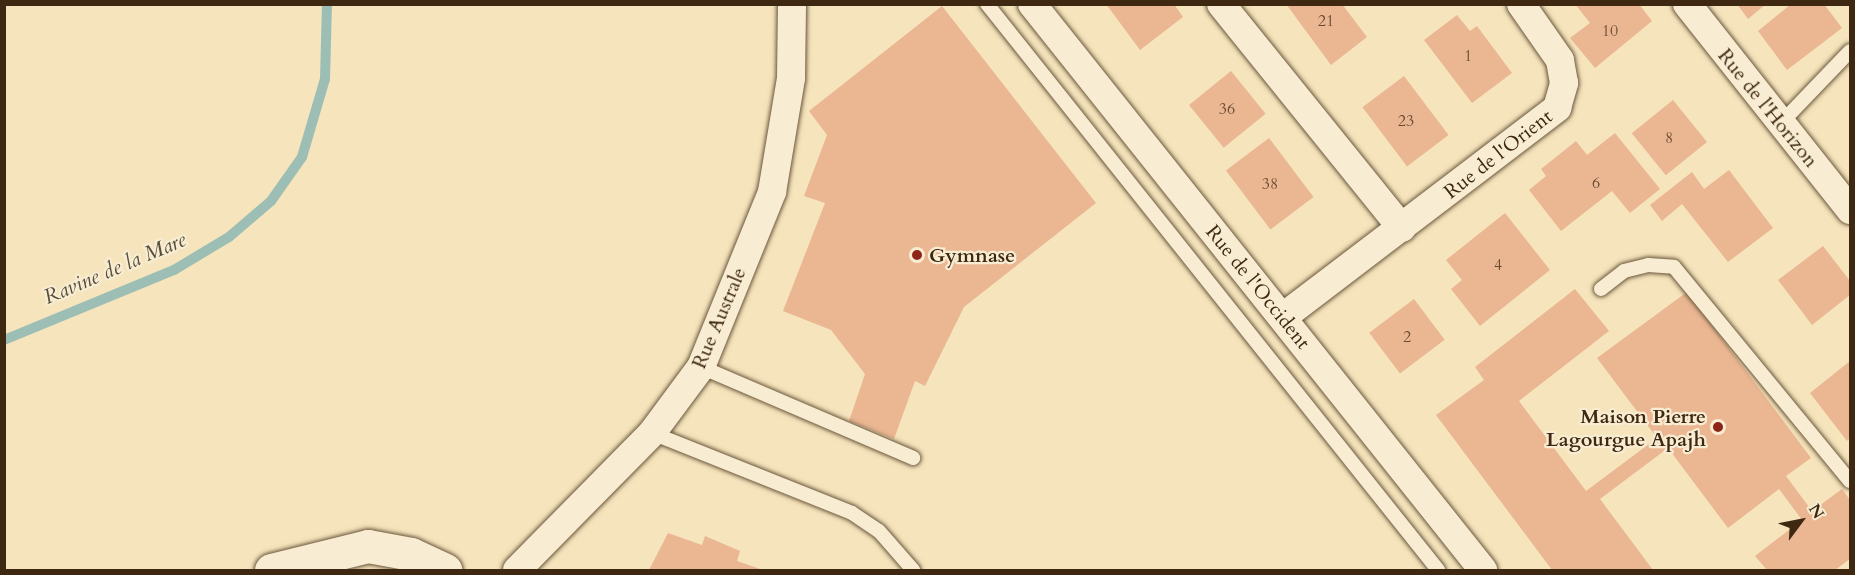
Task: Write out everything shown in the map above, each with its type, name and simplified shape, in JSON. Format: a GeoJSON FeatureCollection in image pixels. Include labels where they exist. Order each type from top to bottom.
{"type":"FeatureCollection","features":[{"type":"Feature","properties":{"kind":"street","name":"Rue Australe"},"geometry":{"type":"LineString","coordinates":[[517,570],[652,433],[700,368],[772,192],[791,78],[792,4]]}},
{"type":"Feature","properties":{"kind":"street","name":"Rue de l'Occident"},"geometry":{"type":"LineString","coordinates":[[1032,4],[1483,570]]}},
{"type":"Feature","properties":{"kind":"street"},"geometry":{"type":"LineString","coordinates":[[1221,4],[1402,228]]}},
{"type":"Feature","properties":{"kind":"street","name":"Rue de l'Orient"},"geometry":{"type":"LineString","coordinates":[[1282,318],[1557,108],[1564,83],[1560,60],[1521,4]]}},
{"type":"Feature","properties":{"kind":"street","name":"Rue de l'Horizon"},"geometry":{"type":"LineString","coordinates":[[1687,4],[1780,124],[1851,210]]}},
{"type":"Feature","properties":{"kind":"street"},"geometry":{"type":"LineString","coordinates":[[271,570],[368,546],[411,554],[446,570]]}},
{"type":"Feature","properties":{"kind":"lane","name":"Rue de l'Occident"},"geometry":{"type":"LineString","coordinates":[[987,4],[1438,570]]}},
{"type":"Feature","properties":{"kind":"lane"},"geometry":{"type":"LineString","coordinates":[[1780,124],[1851,51]]}},
{"type":"Feature","properties":{"kind":"lane"},"geometry":{"type":"LineString","coordinates":[[1601,289],[1624,271],[1674,267],[1851,481]]}},
{"type":"Feature","properties":{"kind":"lane"},"geometry":{"type":"LineString","coordinates":[[700,368],[913,458]]}},
{"type":"Feature","properties":{"kind":"lane"},"geometry":{"type":"LineString","coordinates":[[652,433],[852,513],[879,531],[913,570]]}},
{"type":"Feature","properties":{"kind":"building"},"geometry":{"type":"Polygon","coordinates":[[[1106,4],[1174,4],[1183,17],[1140,50],[1106,4]]]}},
{"type":"Feature","properties":{"kind":"building"},"geometry":{"type":"Polygon","coordinates":[[[1286,4],[1342,4],[1367,37],[1331,65],[1286,4]]]}},
{"type":"Feature","properties":{"kind":"building"},"geometry":{"type":"Polygon","coordinates":[[[1575,4],[1639,4],[1652,21],[1595,68],[1570,38],[1590,23],[1575,4]]]}},
{"type":"Feature","properties":{"kind":"building"},"geometry":{"type":"Polygon","coordinates":[[[1737,4],[1766,4],[1748,19],[1737,4]]]}},
{"type":"Feature","properties":{"kind":"building"},"geometry":{"type":"Polygon","coordinates":[[[1791,4],[1824,4],[1842,28],[1787,70],[1758,31],[1791,4]]]}},
{"type":"Feature","properties":{"kind":"building","name":"Gymnase"},"geometry":{"type":"Polygon","coordinates":[[[942,6],[1096,203],[964,307],[925,386],[915,381],[894,439],[849,421],[865,374],[831,330],[783,311],[825,203],[804,196],[827,135],[809,111],[942,6]]]}},
{"type":"Feature","properties":{"kind":"building"},"geometry":{"type":"Polygon","coordinates":[[[1457,15],[1470,31],[1477,26],[1512,73],[1472,103],[1424,40],[1457,15]]]}},
{"type":"Feature","properties":{"kind":"building"},"geometry":{"type":"Polygon","coordinates":[[[1231,71],[1266,114],[1224,148],[1189,105],[1231,71]]]}},
{"type":"Feature","properties":{"kind":"building"},"geometry":{"type":"Polygon","coordinates":[[[1404,76],[1449,135],[1407,166],[1362,107],[1404,76]]]}},
{"type":"Feature","properties":{"kind":"building"},"geometry":{"type":"Polygon","coordinates":[[[1673,100],[1707,142],[1666,175],[1632,133],[1673,100]]]}},
{"type":"Feature","properties":{"kind":"building"},"geometry":{"type":"Polygon","coordinates":[[[1615,133],[1660,189],[1630,213],[1612,191],[1561,231],[1529,190],[1546,176],[1541,169],[1576,141],[1587,155],[1615,133]]]}},
{"type":"Feature","properties":{"kind":"building"},"geometry":{"type":"Polygon","coordinates":[[[1269,138],[1314,197],[1270,230],[1226,170],[1269,138]]]}},
{"type":"Feature","properties":{"kind":"building"},"geometry":{"type":"Polygon","coordinates":[[[1729,170],[1773,228],[1728,262],[1682,204],[1662,221],[1650,205],[1692,172],[1704,189],[1729,170]]]}},
{"type":"Feature","properties":{"kind":"building"},"geometry":{"type":"Polygon","coordinates":[[[1505,213],[1550,270],[1480,326],[1451,289],[1462,280],[1446,260],[1505,213]]]}},
{"type":"Feature","properties":{"kind":"building"},"geometry":{"type":"Polygon","coordinates":[[[1823,246],[1850,281],[1850,295],[1812,325],[1778,280],[1823,246]]]}},
{"type":"Feature","properties":{"kind":"building","name":"Maison Pierre Lagourgue Apajh"},"geometry":{"type":"Polygon","coordinates":[[[1575,289],[1609,331],[1519,401],[1586,491],[1657,438],[1597,358],[1687,292],[1811,458],[1786,476],[1812,511],[1842,489],[1850,500],[1850,559],[1835,570],[1767,570],[1755,556],[1802,520],[1779,489],[1728,528],[1668,448],[1600,499],[1653,570],[1552,570],[1436,415],[1484,380],[1475,367],[1575,289]]]}},
{"type":"Feature","properties":{"kind":"building"},"geometry":{"type":"Polygon","coordinates":[[[1414,299],[1445,340],[1400,373],[1369,333],[1414,299]]]}},
{"type":"Feature","properties":{"kind":"building"},"geometry":{"type":"Polygon","coordinates":[[[1850,361],[1850,438],[1847,441],[1810,393],[1850,361]]]}},
{"type":"Feature","properties":{"kind":"building"},"geometry":{"type":"Polygon","coordinates":[[[668,533],[702,545],[705,536],[740,551],[737,561],[763,570],[649,570],[668,533]]]}},
{"type":"Feature","properties":{"kind":"waterway","name":"Ravine de la Mare"},"geometry":{"type":"LineString","coordinates":[[4,340],[174,270],[229,237],[271,201],[302,157],[325,79],[327,4]]}},
{"type":"Feature","properties":{"kind":"place","name":"Gymnase"},"geometry":{"type":"Point","coordinates":[917,255]}},
{"type":"Feature","properties":{"kind":"place","name":"Maison Pierre Lagourgue Apajh"},"geometry":{"type":"Point","coordinates":[1718,427]}}]}
